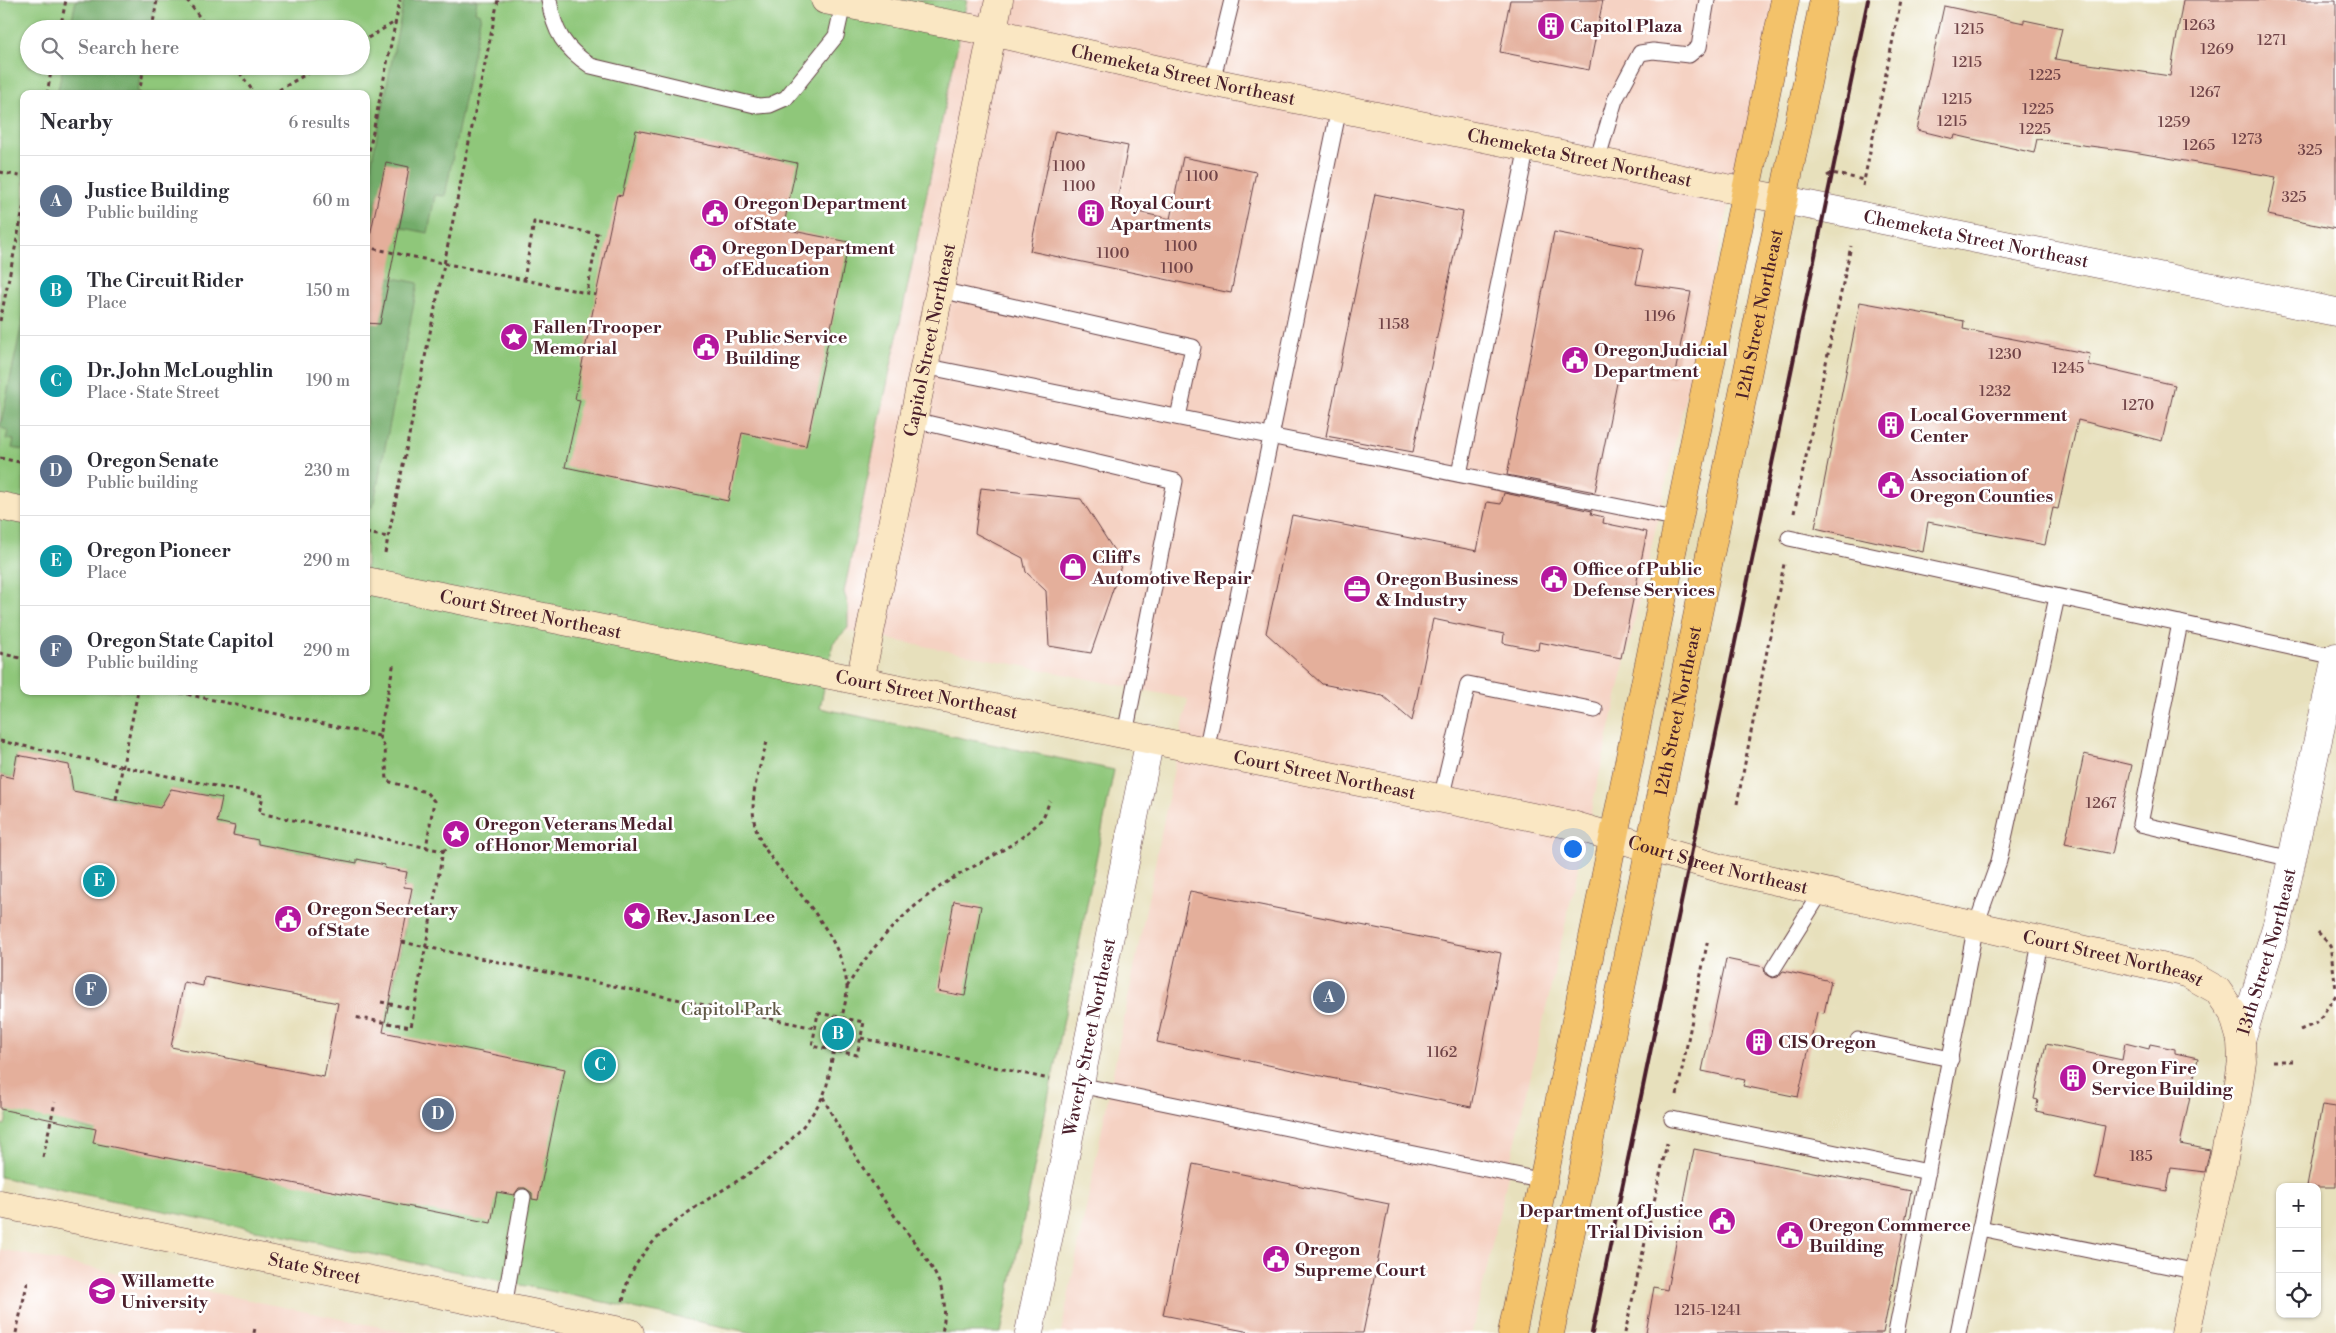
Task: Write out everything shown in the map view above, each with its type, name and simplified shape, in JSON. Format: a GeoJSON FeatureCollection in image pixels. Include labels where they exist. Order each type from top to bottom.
{"type":"FeatureCollection","features":[{"type":"Feature","properties":{"kind":"main road","name":"Capitol Street Northeast"},"geometry":{"type":"LineString","coordinates":[[860,680],[999,0]]}},
{"type":"Feature","properties":{"kind":"main road"},"geometry":{"type":"LineString","coordinates":[[1512,1333],[1785,0]]}},
{"type":"Feature","properties":{"kind":"main road","name":"12th Street Northeast"},"geometry":{"type":"LineString","coordinates":[[1550,1333],[1824,0]]}},
{"type":"Feature","properties":{"kind":"main road","name":"Chemeketa Street Northeast"},"geometry":{"type":"LineString","coordinates":[[838,1],[992,32],[1212,82],[1784,200]]}},
{"type":"Feature","properties":{"kind":"main road"},"geometry":{"type":"LineString","coordinates":[[0,506],[20,510]]}},
{"type":"Feature","properties":{"kind":"main road","name":"Court Street Northeast"},"geometry":{"type":"LineString","coordinates":[[372,582],[1572,825],[1723,869],[2187,973],[2217,990],[2233,1013],[2241,1040]]}},
{"type":"Feature","properties":{"kind":"main road","name":"13th Street Northeast"},"geometry":{"type":"LineString","coordinates":[[2185,1333],[2235,1108],[2242,1062],[2241,1040]]}},
{"type":"Feature","properties":{"kind":"main road","name":"State Street"},"geometry":{"type":"LineString","coordinates":[[0,1204],[623,1332]]}},
{"type":"Feature","properties":{"kind":"street","name":"Chemeketa Street Northeast"},"geometry":{"type":"LineString","coordinates":[[1784,200],[2336,312]]}},
{"type":"Feature","properties":{"kind":"street","name":"13th Street Northeast"},"geometry":{"type":"LineString","coordinates":[[2241,1040],[2279,918],[2336,657]]}},
{"type":"Feature","properties":{"kind":"street","name":"Waverly Street Northeast"},"geometry":{"type":"LineString","coordinates":[[1028,1333],[1079,1085],[1138,737]]}},
{"type":"Feature","properties":{"kind":"lane"},"geometry":{"type":"LineString","coordinates":[[549,0],[551,16],[560,38],[573,54],[591,66],[759,106],[770,105],[786,98],[836,36],[838,1]]}},
{"type":"Feature","properties":{"kind":"lane"},"geometry":{"type":"LineString","coordinates":[[1212,82],[1232,0]]}},
{"type":"Feature","properties":{"kind":"lane"},"geometry":{"type":"LineString","coordinates":[[1597,161],[1615,100],[1640,52],[1653,51],[1689,56],[1699,47],[1707,0]]}},
{"type":"Feature","properties":{"kind":"lane"},"geometry":{"type":"LineString","coordinates":[[1206,751],[1339,108]]}},
{"type":"Feature","properties":{"kind":"lane"},"geometry":{"type":"LineString","coordinates":[[1458,474],[1527,147]]}},
{"type":"Feature","properties":{"kind":"lane"},"geometry":{"type":"LineString","coordinates":[[940,290],[1192,347],[1178,417]]}},
{"type":"Feature","properties":{"kind":"lane"},"geometry":{"type":"LineString","coordinates":[[924,366],[1679,519]]}},
{"type":"Feature","properties":{"kind":"lane"},"geometry":{"type":"LineString","coordinates":[[914,420],[1175,481],[1138,737]]}},
{"type":"Feature","properties":{"kind":"lane"},"geometry":{"type":"LineString","coordinates":[[1789,538],[2336,657]]}},
{"type":"Feature","properties":{"kind":"lane"},"geometry":{"type":"LineString","coordinates":[[1896,1333],[1976,925],[1999,861],[2057,597]]}},
{"type":"Feature","properties":{"kind":"lane"},"geometry":{"type":"LineString","coordinates":[[2180,623],[2140,824],[2292,859]]}},
{"type":"Feature","properties":{"kind":"lane"},"geometry":{"type":"LineString","coordinates":[[1441,799],[1468,684],[1595,710]]}},
{"type":"Feature","properties":{"kind":"lane"},"geometry":{"type":"LineString","coordinates":[[1773,969],[1821,892]]}},
{"type":"Feature","properties":{"kind":"lane"},"geometry":{"type":"LineString","coordinates":[[1958,1333],[2041,939]]}},
{"type":"Feature","properties":{"kind":"lane"},"geometry":{"type":"LineString","coordinates":[[1858,1040],[1950,1059]]}},
{"type":"Feature","properties":{"kind":"lane"},"geometry":{"type":"LineString","coordinates":[[1079,1085],[1544,1181]]}},
{"type":"Feature","properties":{"kind":"lane"},"geometry":{"type":"LineString","coordinates":[[1672,1119],[1928,1172]]}},
{"type":"Feature","properties":{"kind":"lane"},"geometry":{"type":"LineString","coordinates":[[504,1307],[523,1197]]}},
{"type":"Feature","properties":{"kind":"lane"},"geometry":{"type":"LineString","coordinates":[[1980,1228],[2198,1272]]}},
{"type":"Feature","properties":{"kind":"path"},"geometry":{"type":"LineString","coordinates":[[62,20],[66,0]]}},
{"type":"Feature","properties":{"kind":"path"},"geometry":{"type":"LineString","coordinates":[[154,20],[157,0]]}},
{"type":"Feature","properties":{"kind":"path"},"geometry":{"type":"LineString","coordinates":[[187,0],[201,20]]}},
{"type":"Feature","properties":{"kind":"path"},"geometry":{"type":"LineString","coordinates":[[370,147],[400,0]]}},
{"type":"Feature","properties":{"kind":"path"},"geometry":{"type":"LineString","coordinates":[[372,582],[388,537],[498,0]]}},
{"type":"Feature","properties":{"kind":"path"},"geometry":{"type":"LineString","coordinates":[[1871,144],[1901,0]]}},
{"type":"Feature","properties":{"kind":"path"},"geometry":{"type":"LineString","coordinates":[[370,37],[396,22]]}},
{"type":"Feature","properties":{"kind":"path"},"geometry":{"type":"LineString","coordinates":[[48,90],[50,75]]}},
{"type":"Feature","properties":{"kind":"path"},"geometry":{"type":"LineString","coordinates":[[140,90],[142,75]]}},
{"type":"Feature","properties":{"kind":"path"},"geometry":{"type":"LineString","coordinates":[[242,75],[253,90]]}},
{"type":"Feature","properties":{"kind":"path"},"geometry":{"type":"LineString","coordinates":[[279,90],[305,75]]}},
{"type":"Feature","properties":{"kind":"path"},"geometry":{"type":"LineString","coordinates":[[0,172],[20,176]]}},
{"type":"Feature","properties":{"kind":"path"},"geometry":{"type":"LineString","coordinates":[[524,280],[534,222],[598,234],[587,293]]}},
{"type":"Feature","properties":{"kind":"path"},"geometry":{"type":"LineString","coordinates":[[0,321],[20,225]]}},
{"type":"Feature","properties":{"kind":"path"},"geometry":{"type":"LineString","coordinates":[[370,249],[596,295]]}},
{"type":"Feature","properties":{"kind":"path"},"geometry":{"type":"LineString","coordinates":[[0,458],[20,462]]}},
{"type":"Feature","properties":{"kind":"path"},"geometry":{"type":"LineString","coordinates":[[370,534],[388,537]]}},
{"type":"Feature","properties":{"kind":"path"},"geometry":{"type":"LineString","coordinates":[[0,654],[20,658]]}},
{"type":"Feature","properties":{"kind":"path"},"geometry":{"type":"LineString","coordinates":[[394,662],[379,736],[385,748],[387,782],[426,792],[431,795],[434,801],[426,848]]}},
{"type":"Feature","properties":{"kind":"path"},"geometry":{"type":"LineString","coordinates":[[116,800],[137,695]]}},
{"type":"Feature","properties":{"kind":"path"},"geometry":{"type":"LineString","coordinates":[[190,695],[379,736]]}},
{"type":"Feature","properties":{"kind":"path"},"geometry":{"type":"LineString","coordinates":[[0,741],[263,796],[259,813],[426,848],[443,851],[451,847]]}},
{"type":"Feature","properties":{"kind":"path"},"geometry":{"type":"LineString","coordinates":[[767,742],[753,801],[754,821],[764,850],[819,920],[837,949],[847,988]]}},
{"type":"Feature","properties":{"kind":"path"},"geometry":{"type":"LineString","coordinates":[[842,1018],[847,988],[862,961],[895,924],[919,902],[950,880],[1024,834],[1041,821],[1050,801]]}},
{"type":"Feature","properties":{"kind":"path"},"geometry":{"type":"LineString","coordinates":[[354,1016],[411,1027],[443,851]]}},
{"type":"Feature","properties":{"kind":"path"},"geometry":{"type":"LineString","coordinates":[[2318,932],[2330,945],[2336,989]]}},
{"type":"Feature","properties":{"kind":"path"},"geometry":{"type":"LineString","coordinates":[[402,942],[815,1028]]}},
{"type":"Feature","properties":{"kind":"path"},"geometry":{"type":"LineString","coordinates":[[2300,1030],[2317,1023],[2336,995]]}},
{"type":"Feature","properties":{"kind":"path"},"geometry":{"type":"LineString","coordinates":[[381,1002],[414,1009]]}},
{"type":"Feature","properties":{"kind":"path"},"geometry":{"type":"LineString","coordinates":[[818,1013],[842,1018],[864,1022],[857,1055],[812,1046],[818,1013]]}},
{"type":"Feature","properties":{"kind":"path"},"geometry":{"type":"LineString","coordinates":[[861,1038],[1079,1085]]}},
{"type":"Feature","properties":{"kind":"path"},"geometry":{"type":"LineString","coordinates":[[623,1332],[629,1278],[648,1247],[677,1221],[756,1169],[780,1150],[804,1126],[823,1097],[834,1050]]}},
{"type":"Feature","properties":{"kind":"path"},"geometry":{"type":"LineString","coordinates":[[823,1097],[840,1133],[861,1167],[941,1287],[946,1309],[942,1333]]}},
{"type":"Feature","properties":{"kind":"path"},"geometry":{"type":"LineString","coordinates":[[43,1157],[55,1102]]}},
{"type":"Feature","properties":{"kind":"path"},"geometry":{"type":"LineString","coordinates":[[16,1333],[28,1280]]}},
{"type":"Feature","properties":{"kind":"path"},"geometry":{"type":"LineString","coordinates":[[254,1333],[255,1328]]}},
{"type":"Feature","properties":{"kind":"shaded area"},"geometry":{"type":"Polygon","coordinates":[[[528,0],[1776,0],[1472,1333],[1061,1333],[1188,699],[414,544],[528,0]]]}},
{"type":"Feature","properties":{"kind":"shaded area","name":"Willamette University"},"geometry":{"type":"Polygon","coordinates":[[[0,1249],[410,1333],[0,1333],[0,1249]]]}},
{"type":"Feature","properties":{"kind":"green space","name":"Capitol Park"},"geometry":{"type":"Polygon","coordinates":[[[0,0],[967,0],[844,592],[848,605],[848,628],[833,643],[820,708],[1114,770],[1001,1333],[753,1333],[0,1177],[0,1124],[5,1125],[8,1110],[77,1107],[73,1125],[328,1190],[392,1034],[352,1025],[382,994],[391,996],[412,889],[404,887],[407,872],[384,868],[384,865],[358,859],[357,863],[258,844],[258,840],[233,835],[235,826],[217,823],[221,798],[171,789],[160,808],[73,791],[69,765],[17,756],[13,778],[0,775],[0,0]]]}},
{"type":"Feature","properties":{"kind":"green space"},"geometry":{"type":"Polygon","coordinates":[[[76,0],[155,0],[151,20],[72,20],[76,0]]]}},
{"type":"Feature","properties":{"kind":"green space"},"geometry":{"type":"Polygon","coordinates":[[[404,0],[477,0],[475,12],[481,14],[445,196],[435,195],[428,233],[399,227],[404,204],[378,198],[373,223],[370,222],[370,170],[404,0]]]}},
{"type":"Feature","properties":{"kind":"green space"},"geometry":{"type":"Polygon","coordinates":[[[61,75],[140,75],[138,90],[58,90],[61,75]]]}},
{"type":"Feature","properties":{"kind":"green space"},"geometry":{"type":"Polygon","coordinates":[[[389,277],[418,283],[373,507],[370,506],[370,297],[389,277]]]}},
{"type":"Feature","properties":{"kind":"green space"},"geometry":{"type":"Polygon","coordinates":[[[20,333],[20,449],[12,448],[14,440],[6,439],[8,431],[0,427],[20,333]]]}},
{"type":"Feature","properties":{"kind":"building","name":"Capitol Plaza"},"geometry":{"type":"Polygon","coordinates":[[[1510,0],[1603,0],[1589,70],[1500,52],[1510,0]]]}},
{"type":"Feature","properties":{"kind":"building"},"geometry":{"type":"Polygon","coordinates":[[[2183,0],[2336,0],[2336,229],[2268,215],[2276,177],[2128,151],[2037,139],[2034,153],[1955,135],[1954,139],[1917,130],[1944,6],[2024,23],[2024,20],[2062,28],[2055,59],[2170,76],[2183,0]]]}},
{"type":"Feature","properties":{"kind":"building","name":"Public Service Building"},"geometry":{"type":"Polygon","coordinates":[[[636,130],[797,163],[783,229],[849,242],[806,446],[742,433],[728,501],[565,467],[580,400],[575,399],[617,195],[622,196],[636,130]]]}},
{"type":"Feature","properties":{"kind":"building","name":"Royal Court Apartments"},"geometry":{"type":"Polygon","coordinates":[[[1055,131],[1128,146],[1116,207],[1170,219],[1183,157],[1256,172],[1231,293],[1030,251],[1055,131]]]}},
{"type":"Feature","properties":{"kind":"building"},"geometry":{"type":"Polygon","coordinates":[[[386,162],[409,167],[404,204],[380,324],[370,323],[370,236],[386,162]]]}},
{"type":"Feature","properties":{"kind":"building"},"geometry":{"type":"Polygon","coordinates":[[[1375,194],[1463,212],[1413,452],[1326,436],[1375,194]]]}},
{"type":"Feature","properties":{"kind":"building","name":"Oregon Judicial Department"},"geometry":{"type":"Polygon","coordinates":[[[1554,232],[1643,249],[1636,284],[1691,292],[1674,378],[1620,368],[1595,492],[1507,475],[1554,232]]]}},
{"type":"Feature","properties":{"kind":"building"},"geometry":{"type":"Polygon","coordinates":[[[1860,302],[1964,321],[1963,329],[2090,354],[2088,365],[2175,385],[2162,441],[2078,420],[2058,509],[2053,508],[2045,545],[1928,522],[1923,552],[1815,528],[1860,302]]]}},
{"type":"Feature","properties":{"kind":"building","name":"Cliff's Automotive Repair"},"geometry":{"type":"Polygon","coordinates":[[[981,488],[1081,499],[1122,563],[1091,653],[1049,646],[1046,591],[1026,572],[1023,558],[975,533],[981,488]]]}},
{"type":"Feature","properties":{"kind":"building"},"geometry":{"type":"Polygon","coordinates":[[[1504,493],[1592,511],[1591,514],[1604,517],[1603,523],[1647,532],[1621,658],[1539,642],[1538,650],[1503,643],[1504,634],[1433,619],[1412,721],[1383,696],[1322,684],[1266,633],[1292,515],[1477,551],[1487,502],[1501,504],[1504,493]]]}},
{"type":"Feature","properties":{"kind":"building"},"geometry":{"type":"Polygon","coordinates":[[[2084,754],[2132,765],[2112,854],[2065,844],[2084,754]]]}},
{"type":"Feature","properties":{"kind":"building"},"geometry":{"type":"Polygon","coordinates":[[[17,755],[69,765],[73,791],[160,808],[171,789],[222,798],[217,822],[235,826],[233,835],[258,840],[258,844],[357,863],[357,859],[385,865],[384,868],[407,872],[404,887],[412,888],[383,1032],[565,1069],[538,1200],[532,1199],[532,1193],[525,1188],[519,1188],[514,1195],[497,1192],[491,1223],[93,1143],[96,1129],[0,1109],[0,775],[13,778],[17,755]],[[204,977],[203,986],[184,982],[171,1047],[324,1077],[338,1003],[204,977]]]}},
{"type":"Feature","properties":{"kind":"building"},"geometry":{"type":"Polygon","coordinates":[[[1190,891],[1501,953],[1471,1107],[1157,1042],[1190,891]]]}},
{"type":"Feature","properties":{"kind":"building"},"geometry":{"type":"Polygon","coordinates":[[[954,901],[981,906],[965,996],[938,991],[954,901]]]}},
{"type":"Feature","properties":{"kind":"building","name":"CIS Oregon"},"geometry":{"type":"Polygon","coordinates":[[[1726,959],[1764,967],[1765,974],[1772,978],[1778,977],[1783,971],[1831,981],[1824,1013],[1817,1012],[1798,1097],[1743,1086],[1745,1080],[1702,1071],[1726,959]]]}},
{"type":"Feature","properties":{"kind":"building"},"geometry":{"type":"Polygon","coordinates":[[[2125,1043],[2149,1049],[2150,1044],[2175,1049],[2175,1053],[2198,1058],[2180,1144],[2210,1150],[2205,1172],[2171,1168],[2167,1191],[2095,1178],[2105,1126],[2036,1111],[2038,1100],[2034,1099],[2046,1044],[2122,1060],[2125,1043]]]}},
{"type":"Feature","properties":{"kind":"building"},"geometry":{"type":"Polygon","coordinates":[[[2322,1105],[2336,1107],[2336,1187],[2321,1187],[2321,1183],[2308,1183],[2322,1105]]]}},
{"type":"Feature","properties":{"kind":"building","name":"Oregon Commerce Building"},"geometry":{"type":"Polygon","coordinates":[[[1694,1149],[1911,1191],[1883,1333],[1646,1333],[1654,1287],[1667,1290],[1694,1149]]]}},
{"type":"Feature","properties":{"kind":"building","name":"Oregon Supreme Court"},"geometry":{"type":"Polygon","coordinates":[[[1193,1164],[1389,1204],[1363,1333],[1255,1333],[1163,1315],[1193,1164]]]}},
{"type":"Feature","properties":{"kind":"railway"},"geometry":{"type":"LineString","coordinates":[[1592,1333],[1868,0]]}},
{"type":"Feature","properties":{"kind":"place","name":"Capitol Plaza"},"geometry":{"type":"Point","coordinates":[1551,26]}},
{"type":"Feature","properties":{"kind":"place","name":"Oregon Department of State"},"geometry":{"type":"Point","coordinates":[715,213]}},
{"type":"Feature","properties":{"kind":"place","name":"Royal Court Apartments"},"geometry":{"type":"Point","coordinates":[1091,213]}},
{"type":"Feature","properties":{"kind":"place","name":"Oregon Department of Education"},"geometry":{"type":"Point","coordinates":[703,258]}},
{"type":"Feature","properties":{"kind":"place","name":"Fallen Trooper Memorial"},"geometry":{"type":"Point","coordinates":[514,337]}},
{"type":"Feature","properties":{"kind":"place","name":"Public Service Building"},"geometry":{"type":"Point","coordinates":[706,347]}},
{"type":"Feature","properties":{"kind":"place","name":"Oregon Judicial Department"},"geometry":{"type":"Point","coordinates":[1575,360]}},
{"type":"Feature","properties":{"kind":"place","name":"Local Government Center"},"geometry":{"type":"Point","coordinates":[1891,425]}},
{"type":"Feature","properties":{"kind":"place","name":"Association of Oregon Counties"},"geometry":{"type":"Point","coordinates":[1891,485]}},
{"type":"Feature","properties":{"kind":"place","name":"Cliff's Automotive Repair"},"geometry":{"type":"Point","coordinates":[1073,567]}},
{"type":"Feature","properties":{"kind":"place","name":"Office of Public Defense Services"},"geometry":{"type":"Point","coordinates":[1554,579]}},
{"type":"Feature","properties":{"kind":"place","name":"Oregon Business & Industry"},"geometry":{"type":"Point","coordinates":[1357,589]}},
{"type":"Feature","properties":{"kind":"place","name":"Oregon Veterans Medal of Honor Memorial"},"geometry":{"type":"Point","coordinates":[456,834]}},
{"type":"Feature","properties":{"kind":"place","name":"Oregon Pioneer"},"geometry":{"type":"Point","coordinates":[99,881]}},
{"type":"Feature","properties":{"kind":"place","name":"Rev. Jason Lee"},"geometry":{"type":"Point","coordinates":[637,916]}},
{"type":"Feature","properties":{"kind":"place","name":"Oregon Secretary of State"},"geometry":{"type":"Point","coordinates":[288,919]}},
{"type":"Feature","properties":{"kind":"place","name":"Oregon State Capitol"},"geometry":{"type":"Point","coordinates":[91,990]}},
{"type":"Feature","properties":{"kind":"place","name":"Justice Building"},"geometry":{"type":"Point","coordinates":[1329,997]}},
{"type":"Feature","properties":{"kind":"place","name":"The Circuit Rider"},"geometry":{"type":"Point","coordinates":[838,1034]}},
{"type":"Feature","properties":{"kind":"place","name":"CIS Oregon"},"geometry":{"type":"Point","coordinates":[1759,1042]}},
{"type":"Feature","properties":{"kind":"place","name":"Dr. John McLoughlin"},"geometry":{"type":"Point","coordinates":[600,1065]}},
{"type":"Feature","properties":{"kind":"place","name":"Oregon Fire Service Building"},"geometry":{"type":"Point","coordinates":[2073,1078]}},
{"type":"Feature","properties":{"kind":"place","name":"Oregon Senate"},"geometry":{"type":"Point","coordinates":[438,1114]}},
{"type":"Feature","properties":{"kind":"place","name":"Department of Justice Trial Division"},"geometry":{"type":"Point","coordinates":[1722,1221]}},
{"type":"Feature","properties":{"kind":"place","name":"Oregon Commerce Building"},"geometry":{"type":"Point","coordinates":[1790,1235]}},
{"type":"Feature","properties":{"kind":"place","name":"Oregon Supreme Court"},"geometry":{"type":"Point","coordinates":[1276,1259]}},
{"type":"Feature","properties":{"kind":"place","name":"Willamette University"},"geometry":{"type":"Point","coordinates":[102,1291]}}]}
